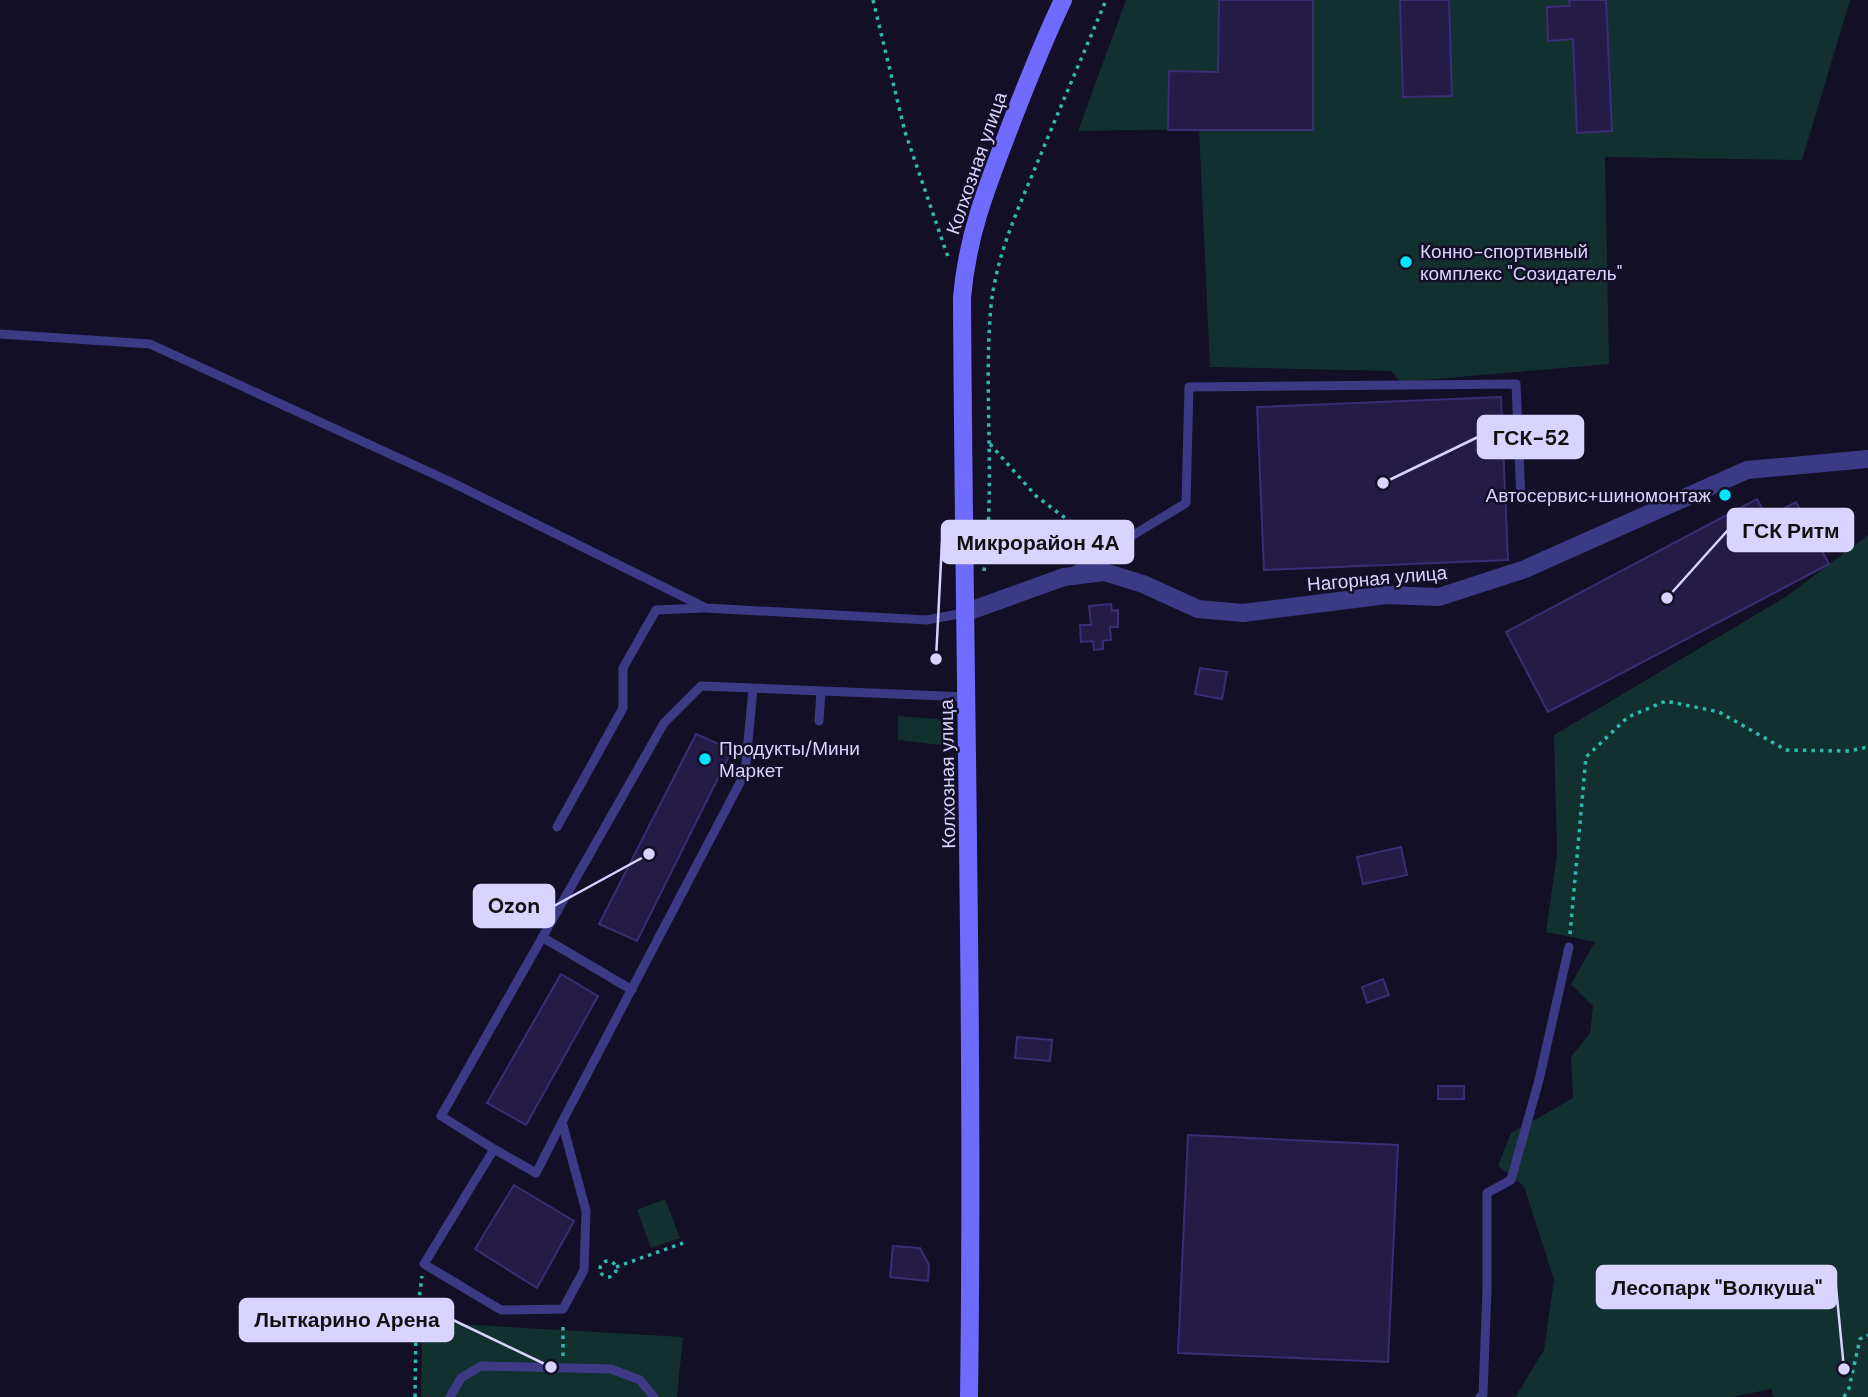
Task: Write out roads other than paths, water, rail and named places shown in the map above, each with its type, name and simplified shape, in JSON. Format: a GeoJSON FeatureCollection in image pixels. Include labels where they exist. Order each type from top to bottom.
{"type":"FeatureCollection","features":[{"type":"Feature","properties":{"kind":"street","name":"Колхозная улица"},"geometry":{"type":"LineString","coordinates":[[969,1397],[972,1178],[964,613],[964,273],[973,225],[984,192],[1025,86],[1063,0]]}},
{"type":"Feature","properties":{"kind":"street","name":"Нагорная улица"},"geometry":{"type":"LineString","coordinates":[[964,613],[1064,577],[1104,572],[1143,583],[1198,609],[1243,613],[1387,595],[1439,597],[1525,569],[1747,470],[1868,459]]}},
{"type":"Feature","properties":{"kind":"lane"},"geometry":{"type":"LineString","coordinates":[[0,334],[150,344],[451,482],[706,608]]}},
{"type":"Feature","properties":{"kind":"lane"},"geometry":{"type":"LineString","coordinates":[[1064,577],[1186,503],[1189,387],[1516,384],[1521,500]]}},
{"type":"Feature","properties":{"kind":"lane"},"geometry":{"type":"LineString","coordinates":[[557,827],[623,708],[623,668],[656,610],[706,608],[927,620],[964,613]]}},
{"type":"Feature","properties":{"kind":"lane"},"geometry":{"type":"LineString","coordinates":[[753,689],[745,773],[536,1173],[441,1116],[664,723],[701,686],[967,697]]}},
{"type":"Feature","properties":{"kind":"lane"},"geometry":{"type":"LineString","coordinates":[[819,721],[821,691]]}},
{"type":"Feature","properties":{"kind":"lane"},"geometry":{"type":"LineString","coordinates":[[542,937],[632,990]]}},
{"type":"Feature","properties":{"kind":"lane"},"geometry":{"type":"LineString","coordinates":[[1480,1397],[1483,1394],[1487,1289],[1487,1193],[1511,1180],[1539,1080],[1569,947]]}},
{"type":"Feature","properties":{"kind":"lane"},"geometry":{"type":"LineString","coordinates":[[494,1149],[424,1264],[501,1310],[563,1310],[584,1270],[586,1211],[562,1122]]}},
{"type":"Feature","properties":{"kind":"lane"},"geometry":{"type":"LineString","coordinates":[[450,1397],[461,1378],[481,1366],[611,1369],[640,1380],[654,1397]]}},
{"type":"Feature","properties":{"kind":"place","name":"Конно-спортивный комплекс \"Созидатель\""},"geometry":{"type":"Point","coordinates":[1406,262]}},
{"type":"Feature","properties":{"kind":"place","name":"ГСК-52"},"geometry":{"type":"Point","coordinates":[1383,483]}},
{"type":"Feature","properties":{"kind":"place","name":"Автосервис+шиномонтаж"},"geometry":{"type":"Point","coordinates":[1725,495]}},
{"type":"Feature","properties":{"kind":"place","name":"ГСК Ритм"},"geometry":{"type":"Point","coordinates":[1667,598]}},
{"type":"Feature","properties":{"kind":"place","name":"Микрорайон 4А"},"geometry":{"type":"Point","coordinates":[936,659]}},
{"type":"Feature","properties":{"kind":"place","name":"Продукты/Мини Маркет"},"geometry":{"type":"Point","coordinates":[705,759]}},
{"type":"Feature","properties":{"kind":"place","name":"Ozon"},"geometry":{"type":"Point","coordinates":[649,854]}},
{"type":"Feature","properties":{"kind":"place","name":"Лыткарино Арена"},"geometry":{"type":"Point","coordinates":[551,1367]}},
{"type":"Feature","properties":{"kind":"place","name":"Лесопарк \"Волкуша\""},"geometry":{"type":"Point","coordinates":[1844,1369]}}]}
